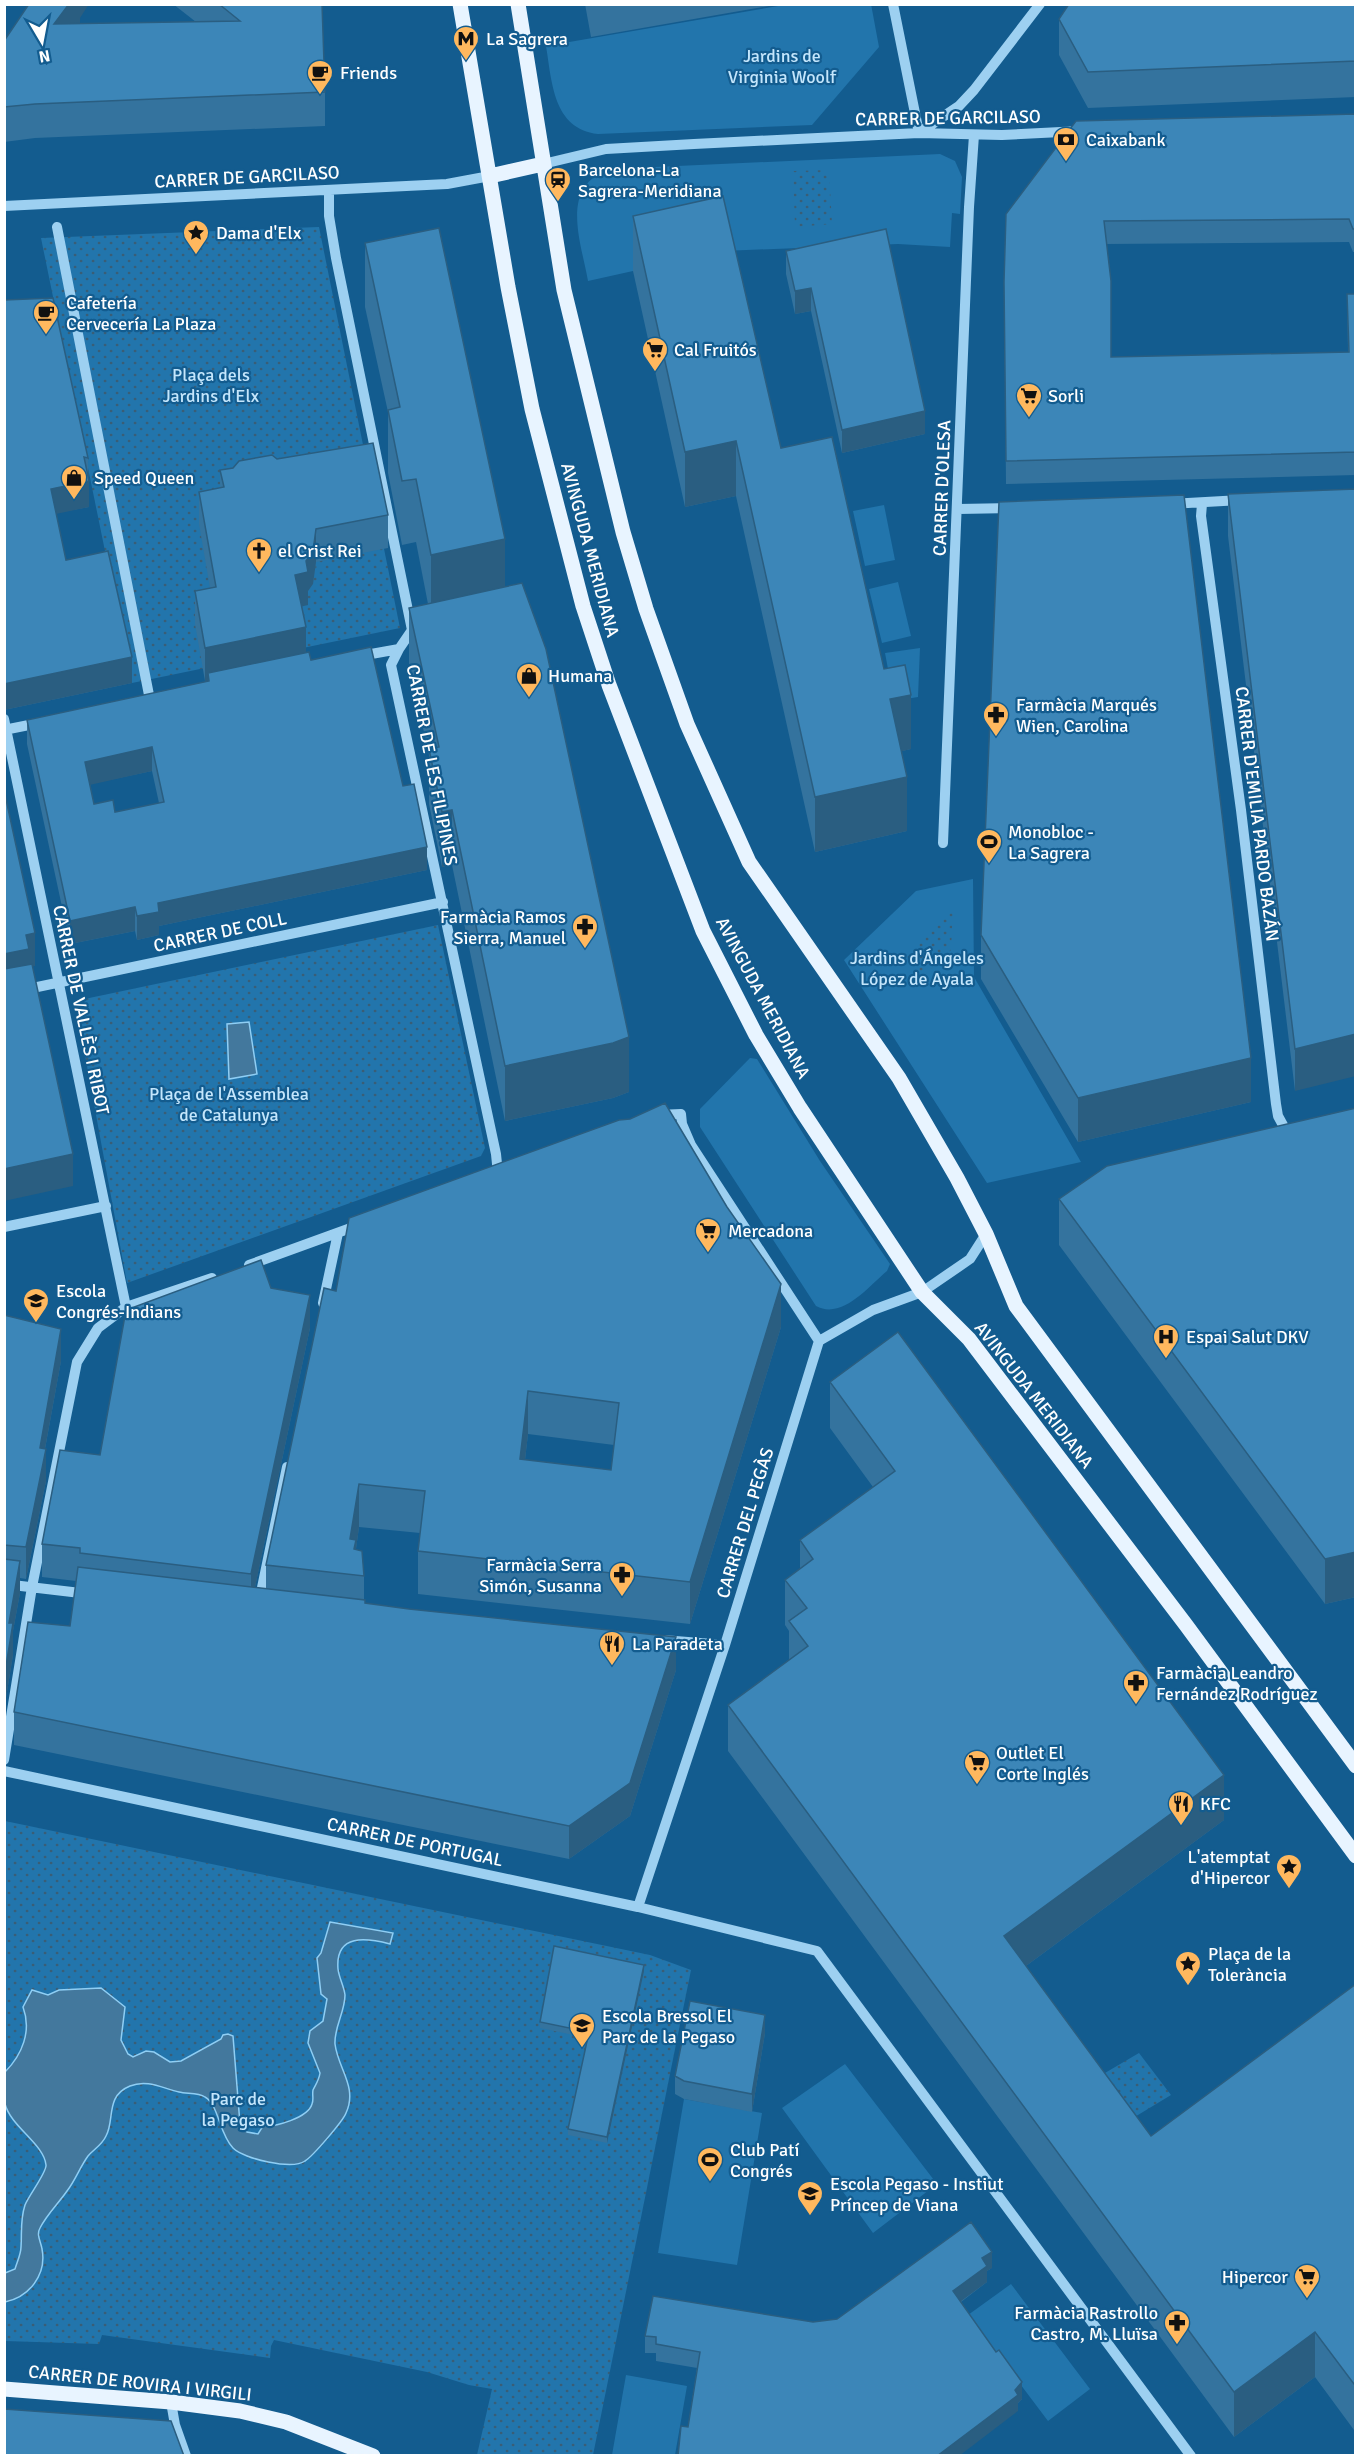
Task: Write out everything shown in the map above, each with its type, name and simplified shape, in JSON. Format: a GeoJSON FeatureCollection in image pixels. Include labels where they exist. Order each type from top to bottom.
{"type":"FeatureCollection","features":[{"type":"Feature","properties":{"kind":"main road","name":"AVINGUDA MERIDIANA"},"geometry":{"type":"LineString","coordinates":[[460,4],[507,287],[532,409],[582,606],[609,685],[703,931],[756,1035],[794,1099],[922,1292],[969,1339],[1186,1625],[1356,1856]]}},
{"type":"Feature","properties":{"kind":"main road","name":"AVINGUDA MERIDIANA"},"geometry":{"type":"LineString","coordinates":[[518,4],[564,291],[605,462],[646,609],[687,724],[749,862],[900,1078],[986,1234],[1016,1306],[1356,1766]]}},
{"type":"Feature","properties":{"kind":"main road"},"geometry":{"type":"LineString","coordinates":[[490,176],[543,164]]}},
{"type":"Feature","properties":{"kind":"main road","name":"CARRER DE ROVIRA I VIRGILI"},"geometry":{"type":"LineString","coordinates":[[4,2389],[171,2402],[240,2411],[286,2422],[373,2456]]}},
{"type":"Feature","properties":{"kind":"street"},"geometry":{"type":"LineString","coordinates":[[893,4],[919,133],[959,106],[1040,4]]}},
{"type":"Feature","properties":{"kind":"street","name":"CARRER DE GARCILASO"},"geometry":{"type":"LineString","coordinates":[[543,164],[606,149],[919,133],[974,135],[1095,130]]}},
{"type":"Feature","properties":{"kind":"street","name":"CARRER D'OLESA"},"geometry":{"type":"LineString","coordinates":[[943,843],[969,207],[974,135]]}},
{"type":"Feature","properties":{"kind":"street","name":"CARRER DE GARCILASO"},"geometry":{"type":"LineString","coordinates":[[4,206],[447,184],[490,176]]}},
{"type":"Feature","properties":{"kind":"street","name":"CARRER DE LES FILIPINES"},"geometry":{"type":"LineString","coordinates":[[329,190],[329,216],[336,258],[412,630],[391,665],[496,1154],[498,1174]]}},
{"type":"Feature","properties":{"kind":"street"},"geometry":{"type":"LineString","coordinates":[[57,227],[150,700]]}},
{"type":"Feature","properties":{"kind":"street"},"geometry":{"type":"LineString","coordinates":[[1157,504],[1202,504],[1254,500]]}},
{"type":"Feature","properties":{"kind":"street","name":"CARRER D'EMILIA PARDO BAZÁN"},"geometry":{"type":"LineString","coordinates":[[1202,504],[1201,516],[1241,810],[1276,1104],[1278,1116],[1285,1128]]}},
{"type":"Feature","properties":{"kind":"street"},"geometry":{"type":"LineString","coordinates":[[958,509],[1020,507]]}},
{"type":"Feature","properties":{"kind":"street"},"geometry":{"type":"LineString","coordinates":[[344,659],[399,649]]}},
{"type":"Feature","properties":{"kind":"street"},"geometry":{"type":"LineString","coordinates":[[5,726],[51,721]]}},
{"type":"Feature","properties":{"kind":"street","name":"CARRER DE VALLÈS I RIBOT"},"geometry":{"type":"LineString","coordinates":[[5,726],[126,1307]]}},
{"type":"Feature","properties":{"kind":"street","name":"CARRER DE COLL"},"geometry":{"type":"LineString","coordinates":[[4,994],[443,902]]}},
{"type":"Feature","properties":{"kind":"street"},"geometry":{"type":"LineString","coordinates":[[649,1117],[681,1114],[685,1133],[697,1155],[819,1341],[873,1310],[922,1292],[970,1259],[986,1234]]}},
{"type":"Feature","properties":{"kind":"street"},"geometry":{"type":"LineString","coordinates":[[4,1227],[106,1206]]}},
{"type":"Feature","properties":{"kind":"street"},"geometry":{"type":"LineString","coordinates":[[240,1268],[370,1221]]}},
{"type":"Feature","properties":{"kind":"street"},"geometry":{"type":"LineString","coordinates":[[319,1320],[338,1233]]}},
{"type":"Feature","properties":{"kind":"street"},"geometry":{"type":"LineString","coordinates":[[4,1760],[32,1587],[77,1362],[98,1328],[126,1307],[219,1276]]}},
{"type":"Feature","properties":{"kind":"street","name":"CARRER DEL PEGÀS"},"geometry":{"type":"LineString","coordinates":[[638,1907],[725,1645],[819,1341]]}},
{"type":"Feature","properties":{"kind":"street"},"geometry":{"type":"LineString","coordinates":[[257,1614],[289,1457]]}},
{"type":"Feature","properties":{"kind":"street"},"geometry":{"type":"LineString","coordinates":[[4,1584],[95,1595]]}},
{"type":"Feature","properties":{"kind":"street"},"geometry":{"type":"LineString","coordinates":[[655,1640],[725,1645]]}},
{"type":"Feature","properties":{"kind":"street","name":"CARRER DE PORTUGAL"},"geometry":{"type":"LineString","coordinates":[[4,1771],[638,1907],[817,1950],[1191,2456]]}},
{"type":"Feature","properties":{"kind":"street"},"geometry":{"type":"LineString","coordinates":[[171,2402],[175,2425],[186,2456]]}},
{"type":"Feature","properties":{"kind":"green space","name":"Jardins de Virginia Woolf"},"geometry":{"type":"Polygon","coordinates":[[[871,4],[879,47],[812,125],[598,134],[583,130],[572,123],[557,102],[546,46],[784,5],[871,4]]]}},
{"type":"Feature","properties":{"kind":"green space"},"geometry":{"type":"Polygon","coordinates":[[[940,154],[955,161],[962,177],[960,214],[952,213],[950,247],[898,244],[723,251],[588,281],[578,232],[579,200],[584,187],[595,176],[612,169],[940,154]]]}},
{"type":"Feature","properties":{"kind":"green space"},"geometry":{"type":"Polygon","coordinates":[[[829,170],[832,224],[795,227],[793,171],[829,170]]]}},
{"type":"Feature","properties":{"kind":"green space","name":"Plaça dels Jardins d'Elx"},"geometry":{"type":"Polygon","coordinates":[[[319,227],[400,628],[132,683],[41,238],[319,227]]]}},
{"type":"Feature","properties":{"kind":"green space"},"geometry":{"type":"Polygon","coordinates":[[[884,505],[895,560],[865,566],[853,511],[884,505]]]}},
{"type":"Feature","properties":{"kind":"green space"},"geometry":{"type":"Polygon","coordinates":[[[898,582],[911,636],[882,643],[869,589],[898,582]]]}},
{"type":"Feature","properties":{"kind":"green space"},"geometry":{"type":"Polygon","coordinates":[[[920,648],[918,697],[894,701],[885,653],[920,648]]]}},
{"type":"Feature","properties":{"kind":"green space","name":"Jardins d'Ángeles López de Ayala"},"geometry":{"type":"Polygon","coordinates":[[[973,879],[974,977],[1081,1162],[987,1183],[844,960],[916,891],[973,879]]]}},
{"type":"Feature","properties":{"kind":"green space"},"geometry":{"type":"Polygon","coordinates":[[[953,907],[951,950],[922,978],[903,954],[953,907]]]}},
{"type":"Feature","properties":{"kind":"green space","name":"Plaça de l'Assemblea de Catalunya"},"geometry":{"type":"Polygon","coordinates":[[[438,925],[485,1148],[481,1156],[127,1283],[75,1001],[438,925]]]}},
{"type":"Feature","properties":{"kind":"green space"},"geometry":{"type":"Polygon","coordinates":[[[750,1058],[757,1059],[820,1161],[890,1264],[887,1271],[854,1300],[835,1309],[816,1306],[700,1127],[700,1109],[750,1058]]]}},
{"type":"Feature","properties":{"kind":"green space","name":"Parc de la Pegaso"},"geometry":{"type":"Polygon","coordinates":[[[5,1821],[650,1955],[691,1970],[593,2455],[477,2455],[492,2389],[469,2385],[427,2372],[274,2340],[270,2358],[102,2335],[99,2344],[5,2341],[5,1821]]]}},
{"type":"Feature","properties":{"kind":"green space"},"geometry":{"type":"Polygon","coordinates":[[[1139,2053],[1171,2095],[1133,2118],[1093,2080],[1139,2053]]]}},
{"type":"Feature","properties":{"kind":"green space","name":"Club Patí Congrés"},"geometry":{"type":"Polygon","coordinates":[[[845,2064],[937,2184],[873,2233],[782,2108],[845,2064]]]}},
{"type":"Feature","properties":{"kind":"green space","name":"Club Patí Congrés"},"geometry":{"type":"Polygon","coordinates":[[[684,2099],[762,2113],[737,2265],[658,2253],[684,2099]]]}},
{"type":"Feature","properties":{"kind":"green space"},"geometry":{"type":"Polygon","coordinates":[[[1011,2284],[1090,2389],[1048,2421],[968,2315],[1011,2284]]]}},
{"type":"Feature","properties":{"kind":"green space"},"geometry":{"type":"Polygon","coordinates":[[[626,2375],[687,2386],[675,2455],[612,2455],[626,2375]]]}},
{"type":"Feature","properties":{"kind":"shaded area"},"geometry":{"type":"Polygon","coordinates":[[[249,1022],[257,1074],[229,1079],[227,1024],[249,1022]]]}},
{"type":"Feature","properties":{"kind":"shaded area"},"geometry":{"type":"Polygon","coordinates":[[[330,1922],[393,1933],[390,1944],[372,1940],[354,1941],[342,1949],[338,1957],[338,1969],[345,1995],[335,2044],[350,2095],[346,2113],[327,2138],[305,2161],[290,2164],[268,2162],[247,2156],[233,2148],[228,2142],[210,2101],[199,2094],[179,2092],[142,2083],[122,2090],[114,2102],[109,2130],[104,2139],[88,2156],[70,2187],[40,2228],[43,2259],[39,2276],[29,2290],[5,2302],[5,2273],[15,2269],[20,2255],[23,2210],[46,2168],[40,2150],[8,2112],[4,2096],[5,2072],[16,2058],[24,2042],[26,2016],[23,2007],[32,1990],[48,1995],[59,1990],[101,1988],[125,2007],[121,2040],[128,2054],[133,2057],[146,2051],[154,2052],[170,2062],[181,2061],[221,2039],[223,2035],[233,2036],[240,2124],[247,2132],[258,2134],[263,2126],[283,2123],[298,2117],[309,2109],[313,2102],[313,2090],[320,2073],[308,2043],[310,2031],[323,2021],[327,1999],[321,1994],[317,1958],[321,1953],[330,1922]]]}},
{"type":"Feature","properties":{"kind":"building"},"geometry":{"type":"Polygon","coordinates":[[[29,4],[69,4],[54,24],[240,21],[219,4],[322,4],[325,92],[4,107],[4,41],[29,4]]]}},
{"type":"Feature","properties":{"kind":"building"},"geometry":{"type":"Polygon","coordinates":[[[1069,4],[1356,4],[1356,61],[1088,72],[1059,19],[1069,4]]]}},
{"type":"Feature","properties":{"kind":"building"},"geometry":{"type":"Polygon","coordinates":[[[1356,114],[1356,229],[1353,229],[1349,219],[1104,221],[1111,281],[1111,357],[1349,352],[1347,294],[1356,294],[1356,452],[1006,461],[1004,282],[1006,214],[1076,121],[1356,114]]]}},
{"type":"Feature","properties":{"kind":"building"},"geometry":{"type":"Polygon","coordinates":[[[723,196],[781,448],[832,437],[884,669],[905,665],[911,695],[890,699],[907,777],[815,797],[736,441],[685,452],[633,216],[723,196]]]}},
{"type":"Feature","properties":{"kind":"building"},"geometry":{"type":"Polygon","coordinates":[[[439,228],[505,539],[431,555],[416,479],[402,481],[388,410],[400,407],[365,243],[439,228]]]}},
{"type":"Feature","properties":{"kind":"building"},"geometry":{"type":"Polygon","coordinates":[[[886,229],[925,411],[842,430],[811,288],[795,291],[786,251],[886,229]]]}},
{"type":"Feature","properties":{"kind":"building"},"geometry":{"type":"Polygon","coordinates":[[[53,298],[88,458],[84,457],[89,481],[51,489],[66,560],[108,551],[132,657],[4,684],[4,300],[53,298]]]}},
{"type":"Feature","properties":{"kind":"building","name":"el Crist Rei"},"geometry":{"type":"Polygon","coordinates":[[[373,443],[388,515],[316,529],[313,551],[306,561],[308,572],[295,575],[306,627],[205,648],[195,591],[216,587],[199,492],[224,487],[220,470],[233,468],[239,461],[272,455],[277,459],[373,443]]]}},
{"type":"Feature","properties":{"kind":"building"},"geometry":{"type":"Polygon","coordinates":[[[1356,489],[1356,1034],[1295,1049],[1228,494],[1356,489]]]}},
{"type":"Feature","properties":{"kind":"building"},"geometry":{"type":"Polygon","coordinates":[[[1184,495],[1251,1058],[1078,1098],[981,935],[999,502],[1184,495]]]}},
{"type":"Feature","properties":{"kind":"building"},"geometry":{"type":"Polygon","coordinates":[[[522,583],[546,649],[629,1037],[613,1043],[505,1066],[452,810],[442,812],[429,749],[439,747],[409,608],[522,583]]]}},
{"type":"Feature","properties":{"kind":"building"},"geometry":{"type":"Polygon","coordinates":[[[371,647],[403,786],[414,784],[427,847],[158,903],[159,912],[137,916],[135,907],[70,921],[27,720],[209,681],[208,673],[309,652],[311,660],[371,647]],[[152,747],[85,762],[94,804],[113,800],[115,812],[164,802],[152,747]]]}},
{"type":"Feature","properties":{"kind":"building"},"geometry":{"type":"Polygon","coordinates":[[[4,790],[35,933],[26,935],[29,949],[4,954],[4,790]]]}},
{"type":"Feature","properties":{"kind":"building"},"geometry":{"type":"Polygon","coordinates":[[[32,964],[73,1154],[4,1169],[4,969],[32,964]]]}},
{"type":"Feature","properties":{"kind":"building"},"geometry":{"type":"Polygon","coordinates":[[[665,1103],[727,1207],[781,1284],[690,1582],[418,1551],[425,1491],[359,1484],[350,1539],[356,1540],[354,1549],[362,1551],[364,1576],[266,1565],[324,1288],[336,1291],[349,1218],[619,1120],[630,1119],[665,1103]],[[528,1391],[520,1459],[611,1470],[619,1403],[528,1391]]]}},
{"type":"Feature","properties":{"kind":"building"},"geometry":{"type":"Polygon","coordinates":[[[1356,1108],[1356,1552],[1325,1559],[1059,1199],[1107,1166],[1356,1108]]]}},
{"type":"Feature","properties":{"kind":"building"},"geometry":{"type":"Polygon","coordinates":[[[261,1260],[271,1288],[310,1295],[251,1574],[80,1553],[80,1548],[42,1544],[60,1450],[100,1455],[126,1310],[261,1260]]]}},
{"type":"Feature","properties":{"kind":"building"},"geometry":{"type":"Polygon","coordinates":[[[4,1315],[61,1329],[40,1448],[46,1449],[26,1547],[4,1545],[4,1315]]]}},
{"type":"Feature","properties":{"kind":"building"},"geometry":{"type":"Polygon","coordinates":[[[898,1332],[1224,1775],[1004,1936],[1151,2136],[1356,1984],[1356,2384],[1315,2332],[1234,2392],[728,1705],[808,1646],[789,1621],[807,1608],[785,1580],[813,1559],[800,1540],[895,1471],[830,1382],[898,1332]]]}},
{"type":"Feature","properties":{"kind":"building"},"geometry":{"type":"Polygon","coordinates":[[[4,1559],[20,1561],[9,1623],[13,1623],[4,1678],[4,1559]]]}},
{"type":"Feature","properties":{"kind":"building"},"geometry":{"type":"Polygon","coordinates":[[[78,1567],[365,1600],[365,1603],[409,1609],[676,1637],[630,1783],[569,1826],[14,1712],[28,1622],[70,1626],[78,1567]]]}},
{"type":"Feature","properties":{"kind":"building","name":"Escola Bressol El Parc de la Pegaso"},"geometry":{"type":"Polygon","coordinates":[[[554,1946],[644,1965],[607,2137],[568,2129],[589,2032],[540,2022],[554,1946]]]}},
{"type":"Feature","properties":{"kind":"building"},"geometry":{"type":"Polygon","coordinates":[[[690,2001],[765,2015],[752,2094],[684,2081],[675,2076],[690,2001]]]}},
{"type":"Feature","properties":{"kind":"building"},"geometry":{"type":"Polygon","coordinates":[[[971,2222],[992,2252],[982,2258],[987,2266],[953,2291],[996,2352],[999,2350],[1022,2382],[1015,2390],[1018,2395],[937,2456],[678,2456],[681,2426],[688,2427],[700,2352],[656,2344],[656,2337],[645,2336],[653,2296],[813,2322],[837,2319],[971,2222]]]}},
{"type":"Feature","properties":{"kind":"building"},"geometry":{"type":"Polygon","coordinates":[[[4,2409],[171,2421],[184,2456],[4,2456],[4,2409]]]}},
{"type":"Feature","properties":{"kind":"place","name":"La Sagrera"},"geometry":{"type":"Point","coordinates":[466,62]}},
{"type":"Feature","properties":{"kind":"place","name":"Friends"},"geometry":{"type":"Point","coordinates":[320,96]}},
{"type":"Feature","properties":{"kind":"place","name":"Caixabank"},"geometry":{"type":"Point","coordinates":[1066,163]}},
{"type":"Feature","properties":{"kind":"place","name":"Barcelona-La Sagrera-Meridiana"},"geometry":{"type":"Point","coordinates":[558,203]}},
{"type":"Feature","properties":{"kind":"place","name":"Dama d'Elx"},"geometry":{"type":"Point","coordinates":[196,256]}},
{"type":"Feature","properties":{"kind":"place","name":"Cafetería Cervecería La Plaza"},"geometry":{"type":"Point","coordinates":[46,336]}},
{"type":"Feature","properties":{"kind":"place","name":"Cal Fruitós"},"geometry":{"type":"Point","coordinates":[655,373]}},
{"type":"Feature","properties":{"kind":"place","name":"Sorli"},"geometry":{"type":"Point","coordinates":[1029,419]}},
{"type":"Feature","properties":{"kind":"place","name":"Speed Queen"},"geometry":{"type":"Point","coordinates":[74,501]}},
{"type":"Feature","properties":{"kind":"place","name":"el Crist Rei"},"geometry":{"type":"Point","coordinates":[259,574]}},
{"type":"Feature","properties":{"kind":"place","name":"Humana"},"geometry":{"type":"Point","coordinates":[529,699]}},
{"type":"Feature","properties":{"kind":"place","name":"Farmàcia Marqués Wien, Carolina"},"geometry":{"type":"Point","coordinates":[996,738]}},
{"type":"Feature","properties":{"kind":"place","name":"Monobloc - La Sagrera"},"geometry":{"type":"Point","coordinates":[989,865]}},
{"type":"Feature","properties":{"kind":"place","name":"Farmàcia Ramos Sierra, Manuel"},"geometry":{"type":"Point","coordinates":[585,950]}},
{"type":"Feature","properties":{"kind":"place","name":"Mercadona"},"geometry":{"type":"Point","coordinates":[708,1254]}},
{"type":"Feature","properties":{"kind":"place","name":"Escola Congrés-Indians"},"geometry":{"type":"Point","coordinates":[36,1324]}},
{"type":"Feature","properties":{"kind":"place","name":"Espai Salut DKV"},"geometry":{"type":"Point","coordinates":[1166,1360]}},
{"type":"Feature","properties":{"kind":"place","name":"Farmàcia Serra Simón, Susanna"},"geometry":{"type":"Point","coordinates":[622,1598]}},
{"type":"Feature","properties":{"kind":"place","name":"La Paradeta"},"geometry":{"type":"Point","coordinates":[612,1667]}},
{"type":"Feature","properties":{"kind":"place","name":"Farmàcia Leandro Fernández Rodríguez"},"geometry":{"type":"Point","coordinates":[1136,1706]}},
{"type":"Feature","properties":{"kind":"place","name":"Outlet El Corte Inglés"},"geometry":{"type":"Point","coordinates":[977,1786]}},
{"type":"Feature","properties":{"kind":"place","name":"KFC"},"geometry":{"type":"Point","coordinates":[1181,1827]}},
{"type":"Feature","properties":{"kind":"place","name":"L'atemptat d'Hipercor"},"geometry":{"type":"Point","coordinates":[1289,1890]}},
{"type":"Feature","properties":{"kind":"place","name":"Plaça de la Tolerància"},"geometry":{"type":"Point","coordinates":[1188,1987]}},
{"type":"Feature","properties":{"kind":"place","name":"Escola Bressol El Parc de la Pegaso"},"geometry":{"type":"Point","coordinates":[582,2049]}},
{"type":"Feature","properties":{"kind":"place","name":"Club Patí Congrés"},"geometry":{"type":"Point","coordinates":[710,2183]}},
{"type":"Feature","properties":{"kind":"place","name":"Escola Pegaso - Instiut Príncep de Viana"},"geometry":{"type":"Point","coordinates":[810,2217]}},
{"type":"Feature","properties":{"kind":"place","name":"Hipercor"},"geometry":{"type":"Point","coordinates":[1307,2300]}},
{"type":"Feature","properties":{"kind":"place","name":"Farmàcia Rastrollo Castro, M. Lluïsa"},"geometry":{"type":"Point","coordinates":[1177,2346]}}]}
